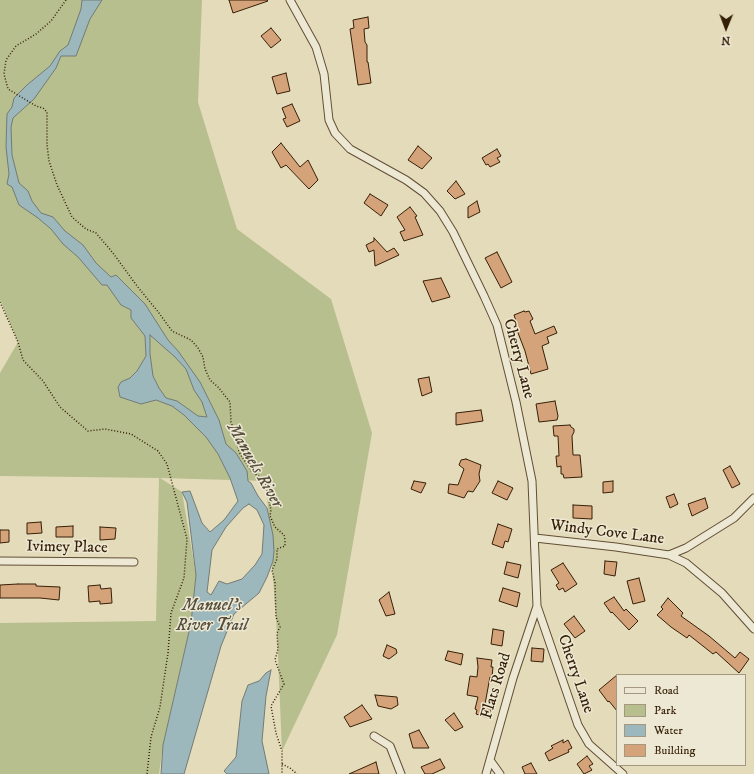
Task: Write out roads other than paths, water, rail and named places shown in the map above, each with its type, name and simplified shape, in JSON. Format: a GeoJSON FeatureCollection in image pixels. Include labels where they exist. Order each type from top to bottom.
{"type":"FeatureCollection","features":[{"type":"Feature","properties":{"kind":"street","name":"Cherry Lane"},"geometry":{"type":"LineString","coordinates":[[290,0],[316,47],[324,74],[329,120],[335,133],[350,148],[406,180],[428,197],[440,211],[453,232],[484,296],[496,325],[516,402],[532,481],[537,606],[578,725],[590,744],[623,774]]}},
{"type":"Feature","properties":{"kind":"street","name":"Windy Cove Lane"},"geometry":{"type":"LineString","coordinates":[[535,538],[616,547],[669,555],[686,548],[734,518],[754,498]]}},
{"type":"Feature","properties":{"kind":"street"},"geometry":{"type":"LineString","coordinates":[[669,555],[686,563],[722,593],[754,629]]}},
{"type":"Feature","properties":{"kind":"street","name":"Ivimey Place"},"geometry":{"type":"LineString","coordinates":[[0,561],[134,562]]}},
{"type":"Feature","properties":{"kind":"street","name":"Flats Road"},"geometry":{"type":"LineString","coordinates":[[486,774],[513,678],[537,606]]}},
{"type":"Feature","properties":{"kind":"street"},"geometry":{"type":"LineString","coordinates":[[374,736],[390,746],[401,774]]}},
{"type":"Feature","properties":{"kind":"street"},"geometry":{"type":"LineString","coordinates":[[490,760],[500,774]]}},
{"type":"Feature","properties":{"kind":"water","name":"Manuel's River Trail"},"geometry":{"type":"Polygon","coordinates":[[[82,0],[102,0],[90,19],[76,56],[61,56],[56,68],[34,99],[13,118],[11,127],[12,155],[19,183],[28,191],[32,201],[41,213],[53,217],[65,231],[83,245],[96,263],[111,277],[116,275],[145,304],[168,340],[178,351],[200,382],[219,420],[226,444],[236,453],[247,471],[248,481],[251,483],[267,508],[273,535],[273,561],[267,577],[259,593],[234,614],[221,646],[184,774],[161,774],[163,745],[191,623],[196,575],[187,502],[182,492],[190,491],[202,523],[210,532],[224,520],[238,501],[230,478],[218,454],[206,437],[184,415],[172,406],[156,400],[141,404],[120,397],[118,387],[121,382],[130,378],[137,371],[146,356],[145,336],[131,318],[131,310],[121,305],[107,285],[102,285],[78,257],[63,244],[51,229],[19,205],[12,187],[7,184],[9,174],[6,147],[7,114],[12,107],[14,98],[50,66],[60,51],[68,45],[81,9],[82,0]],[[150,335],[150,354],[153,376],[159,388],[166,398],[177,401],[198,416],[207,417],[202,402],[194,390],[186,369],[150,335]],[[249,504],[243,508],[226,527],[212,550],[207,592],[211,595],[219,581],[227,584],[242,579],[255,565],[262,554],[264,525],[257,510],[249,504]]]}},
{"type":"Feature","properties":{"kind":"water","name":"Manuel's River Trail"},"geometry":{"type":"Polygon","coordinates":[[[271,670],[266,696],[262,741],[269,774],[227,774],[224,771],[236,757],[242,701],[248,685],[259,681],[271,670]]]}},
{"type":"Feature","properties":{"kind":"water label","name":"Manuels River"},"geometry":{"type":"Point","coordinates":[254,466]}}]}
